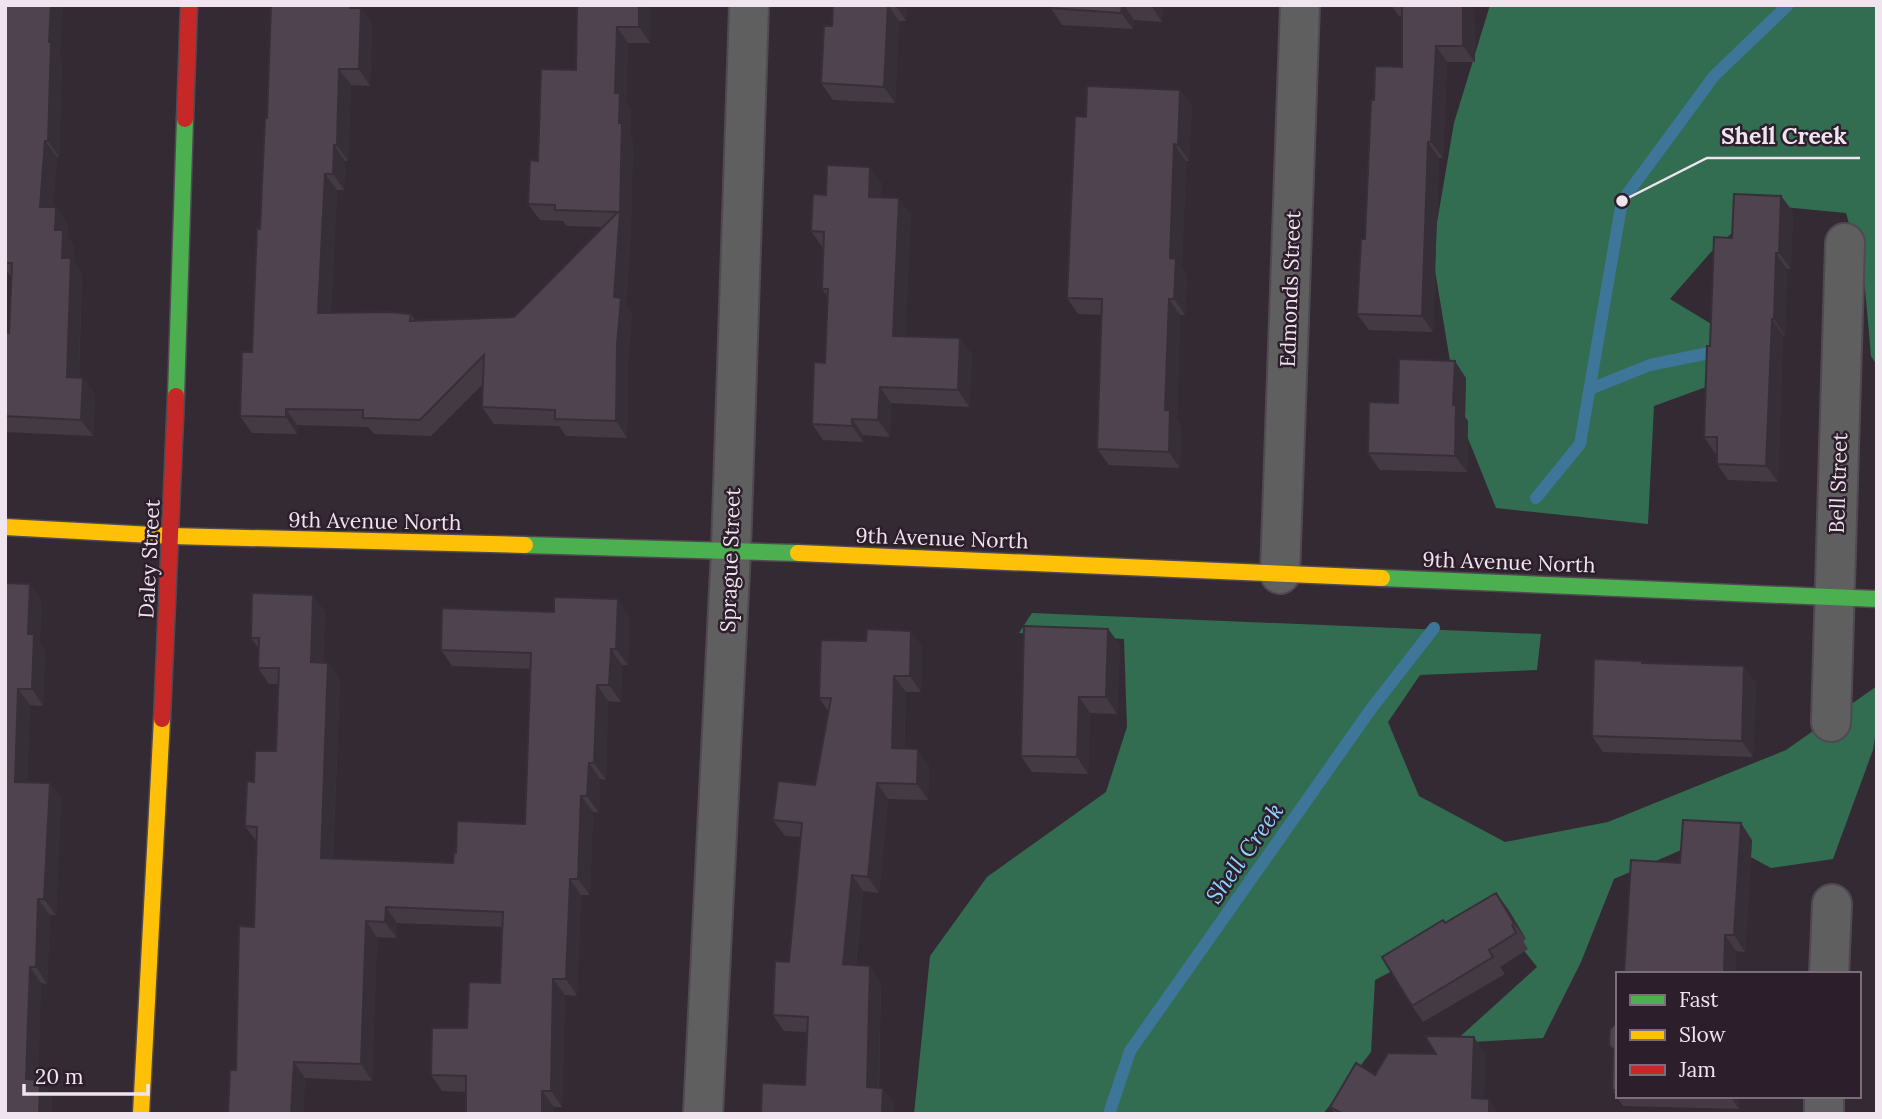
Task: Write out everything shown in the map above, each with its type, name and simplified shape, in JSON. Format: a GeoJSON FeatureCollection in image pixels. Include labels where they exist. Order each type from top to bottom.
{"type":"FeatureCollection","features":[{"type":"Feature","properties":{"kind":"street","name":"Daley Street"},"geometry":{"type":"LineString","coordinates":[[141,1114],[171,536],[189,5]]}},
{"type":"Feature","properties":{"kind":"street","name":"Sprague Street"},"geometry":{"type":"LineString","coordinates":[[703,1114],[731,550],[749,5]]}},
{"type":"Feature","properties":{"kind":"street","name":"Edmonds Street"},"geometry":{"type":"LineString","coordinates":[[1280,574],[1300,5]]}},
{"type":"Feature","properties":{"kind":"street","name":"Bell Street"},"geometry":{"type":"LineString","coordinates":[[1831,722],[1844,243]]}},
{"type":"Feature","properties":{"kind":"street","name":"9th Avenue North"},"geometry":{"type":"LineString","coordinates":[[5,527],[171,536],[731,550],[1877,599]]}},
{"type":"Feature","properties":{"kind":"street"},"geometry":{"type":"LineString","coordinates":[[1829,972],[1832,904]]}},
{"type":"Feature","properties":{"kind":"green space"},"geometry":{"type":"Polygon","coordinates":[[[1490,5],[1877,5],[1877,365],[1871,356],[1864,277],[1846,213],[1763,205],[1711,252],[1670,299],[1713,325],[1706,387],[1654,406],[1648,524],[1496,508],[1459,416],[1432,252],[1454,123],[1490,5]]]}},
{"type":"Feature","properties":{"kind":"green space"},"geometry":{"type":"Polygon","coordinates":[[[1032,613],[1541,634],[1537,670],[1420,675],[1388,722],[1419,796],[1505,842],[1608,822],[1786,750],[1877,686],[1877,725],[1873,750],[1833,859],[1771,868],[1719,840],[1679,851],[1614,879],[1581,962],[1543,1038],[1453,1043],[1537,967],[1497,916],[1375,980],[1371,1052],[1323,1114],[914,1114],[930,956],[987,877],[1106,792],[1127,727],[1124,639],[1019,633],[1032,613]]]}},
{"type":"Feature","properties":{"kind":"building"},"geometry":{"type":"Polygon","coordinates":[[[5,5],[51,5],[48,141],[45,141],[40,207],[56,207],[55,230],[63,230],[62,258],[71,258],[67,377],[83,378],[81,420],[5,416],[5,332],[9,333],[12,263],[5,263],[5,5]]]}},
{"type":"Feature","properties":{"kind":"building"},"geometry":{"type":"Polygon","coordinates":[[[271,5],[350,5],[350,8],[361,8],[359,69],[339,69],[337,145],[334,145],[333,174],[325,174],[318,313],[390,312],[411,314],[410,321],[514,317],[618,212],[555,210],[555,205],[528,204],[530,160],[538,161],[541,69],[576,70],[577,5],[639,5],[639,27],[617,27],[615,93],[620,93],[619,123],[622,123],[620,211],[614,297],[621,298],[617,344],[616,421],[555,419],[555,410],[482,407],[484,355],[420,420],[363,418],[363,410],[286,409],[286,417],[240,416],[242,352],[252,352],[257,228],[260,229],[267,118],[271,5]]]}},
{"type":"Feature","properties":{"kind":"building"},"geometry":{"type":"Polygon","coordinates":[[[833,5],[888,5],[884,87],[821,83],[824,26],[832,26],[833,5]]]}},
{"type":"Feature","properties":{"kind":"building"},"geometry":{"type":"Polygon","coordinates":[[[1051,5],[1122,5],[1121,13],[1051,8],[1051,5]]]}},
{"type":"Feature","properties":{"kind":"building"},"geometry":{"type":"Polygon","coordinates":[[[1402,5],[1463,5],[1463,46],[1436,46],[1431,142],[1428,142],[1422,316],[1357,314],[1361,239],[1365,239],[1375,66],[1402,67],[1402,5]]]}},
{"type":"Feature","properties":{"kind":"building"},"geometry":{"type":"Polygon","coordinates":[[[1087,86],[1180,90],[1178,145],[1174,144],[1170,258],[1176,259],[1174,299],[1169,299],[1165,410],[1170,410],[1169,452],[1097,449],[1102,299],[1067,298],[1075,116],[1086,117],[1087,86]]]}},
{"type":"Feature","properties":{"kind":"building"},"geometry":{"type":"Polygon","coordinates":[[[827,165],[870,167],[869,197],[899,198],[893,336],[960,338],[958,390],[880,387],[878,420],[852,419],[852,426],[812,424],[814,362],[825,363],[828,289],[822,289],[824,232],[811,231],[813,194],[826,195],[827,165]]]}},
{"type":"Feature","properties":{"kind":"building"},"geometry":{"type":"Polygon","coordinates":[[[1734,194],[1781,196],[1779,253],[1776,253],[1772,319],[1766,466],[1717,464],[1717,437],[1704,437],[1714,237],[1732,238],[1734,194]]]}},
{"type":"Feature","properties":{"kind":"building"},"geometry":{"type":"Polygon","coordinates":[[[1399,359],[1455,361],[1455,456],[1368,453],[1369,402],[1398,403],[1399,359]]]}},
{"type":"Feature","properties":{"kind":"building"},"geometry":{"type":"Polygon","coordinates":[[[5,583],[30,584],[28,634],[34,634],[32,689],[18,689],[15,782],[50,783],[44,899],[38,899],[36,967],[30,967],[26,1079],[40,1080],[39,1114],[5,1114],[5,583]]]}},
{"type":"Feature","properties":{"kind":"building"},"geometry":{"type":"Polygon","coordinates":[[[252,593],[313,595],[311,662],[328,663],[321,858],[453,863],[457,821],[525,824],[531,653],[441,650],[442,608],[554,612],[554,597],[618,599],[616,649],[611,649],[609,685],[597,685],[594,763],[589,763],[587,796],[581,796],[578,879],[570,879],[566,979],[553,979],[551,1091],[542,1091],[542,1114],[466,1114],[466,1076],[431,1075],[432,1028],[467,1028],[469,982],[500,983],[503,912],[386,907],[385,922],[366,921],[361,1064],[294,1062],[291,1114],[228,1114],[230,1070],[236,1070],[239,926],[254,927],[257,827],[245,826],[247,781],[254,782],[255,751],[276,751],[279,668],[258,668],[259,638],[251,638],[252,593]]]}},
{"type":"Feature","properties":{"kind":"building"},"geometry":{"type":"Polygon","coordinates":[[[1024,626],[1108,629],[1106,697],[1079,697],[1077,757],[1021,756],[1024,626]]]}},
{"type":"Feature","properties":{"kind":"building"},"geometry":{"type":"Polygon","coordinates":[[[867,629],[911,631],[910,676],[894,676],[892,748],[918,749],[917,784],[877,783],[868,877],[852,875],[843,964],[870,966],[867,1087],[883,1088],[882,1114],[761,1114],[762,1083],[805,1085],[808,1017],[773,1015],[775,961],[789,962],[802,823],[773,820],[778,781],[815,785],[831,698],[819,698],[821,640],[866,641],[867,629]]]}},
{"type":"Feature","properties":{"kind":"building"},"geometry":{"type":"Polygon","coordinates":[[[1594,659],[1744,666],[1742,741],[1592,736],[1594,659]]]}},
{"type":"Feature","properties":{"kind":"building"},"geometry":{"type":"Polygon","coordinates":[[[1683,820],[1741,823],[1734,935],[1725,935],[1724,972],[1624,972],[1631,860],[1680,863],[1683,820]]]}},
{"type":"Feature","properties":{"kind":"building"},"geometry":{"type":"Polygon","coordinates":[[[1496,893],[1514,923],[1512,925],[1516,933],[1489,950],[1493,957],[1412,1006],[1382,957],[1443,920],[1445,923],[1496,893]]]}},
{"type":"Feature","properties":{"kind":"building"},"geometry":{"type":"Polygon","coordinates":[[[1616,1023],[1616,1090],[1612,1090],[1613,1049],[1609,1045],[1610,1029],[1616,1023]]]}},
{"type":"Feature","properties":{"kind":"building"},"geometry":{"type":"Polygon","coordinates":[[[1425,1036],[1474,1037],[1472,1098],[1489,1099],[1489,1114],[1343,1114],[1330,1107],[1356,1063],[1375,1075],[1388,1053],[1436,1054],[1425,1036]]]}},
{"type":"Feature","properties":{"kind":"waterway","name":"Shell Creek"},"geometry":{"type":"LineString","coordinates":[[1536,498],[1580,444],[1622,201],[1714,76],[1788,5]]}},
{"type":"Feature","properties":{"kind":"waterway"},"geometry":{"type":"LineString","coordinates":[[1590,389],[1650,365],[1709,353]]}},
{"type":"Feature","properties":{"kind":"waterway","name":"Shell Creek"},"geometry":{"type":"LineString","coordinates":[[1109,1114],[1130,1051],[1371,709],[1434,628]]}},
{"type":"Feature","properties":{"kind":"traffic: fast"},"geometry":{"type":"LineString","coordinates":[[176,396],[185,119]]}},
{"type":"Feature","properties":{"kind":"traffic: fast"},"geometry":{"type":"LineString","coordinates":[[525,545],[798,553]]}},
{"type":"Feature","properties":{"kind":"traffic: fast"},"geometry":{"type":"LineString","coordinates":[[1382,578],[1877,599]]}},
{"type":"Feature","properties":{"kind":"traffic: slow"},"geometry":{"type":"LineString","coordinates":[[5,527],[171,536],[525,545]]}},
{"type":"Feature","properties":{"kind":"traffic: slow"},"geometry":{"type":"LineString","coordinates":[[798,553],[1382,578]]}},
{"type":"Feature","properties":{"kind":"traffic: slow"},"geometry":{"type":"LineString","coordinates":[[141,1114],[162,719]]}},
{"type":"Feature","properties":{"kind":"traffic: jam"},"geometry":{"type":"LineString","coordinates":[[185,119],[189,5]]}},
{"type":"Feature","properties":{"kind":"traffic: jam"},"geometry":{"type":"LineString","coordinates":[[162,719],[176,396]]}},
{"type":"Feature","properties":{"kind":"place","name":"Shell Creek"},"geometry":{"type":"Point","coordinates":[1622,201]}}]}
